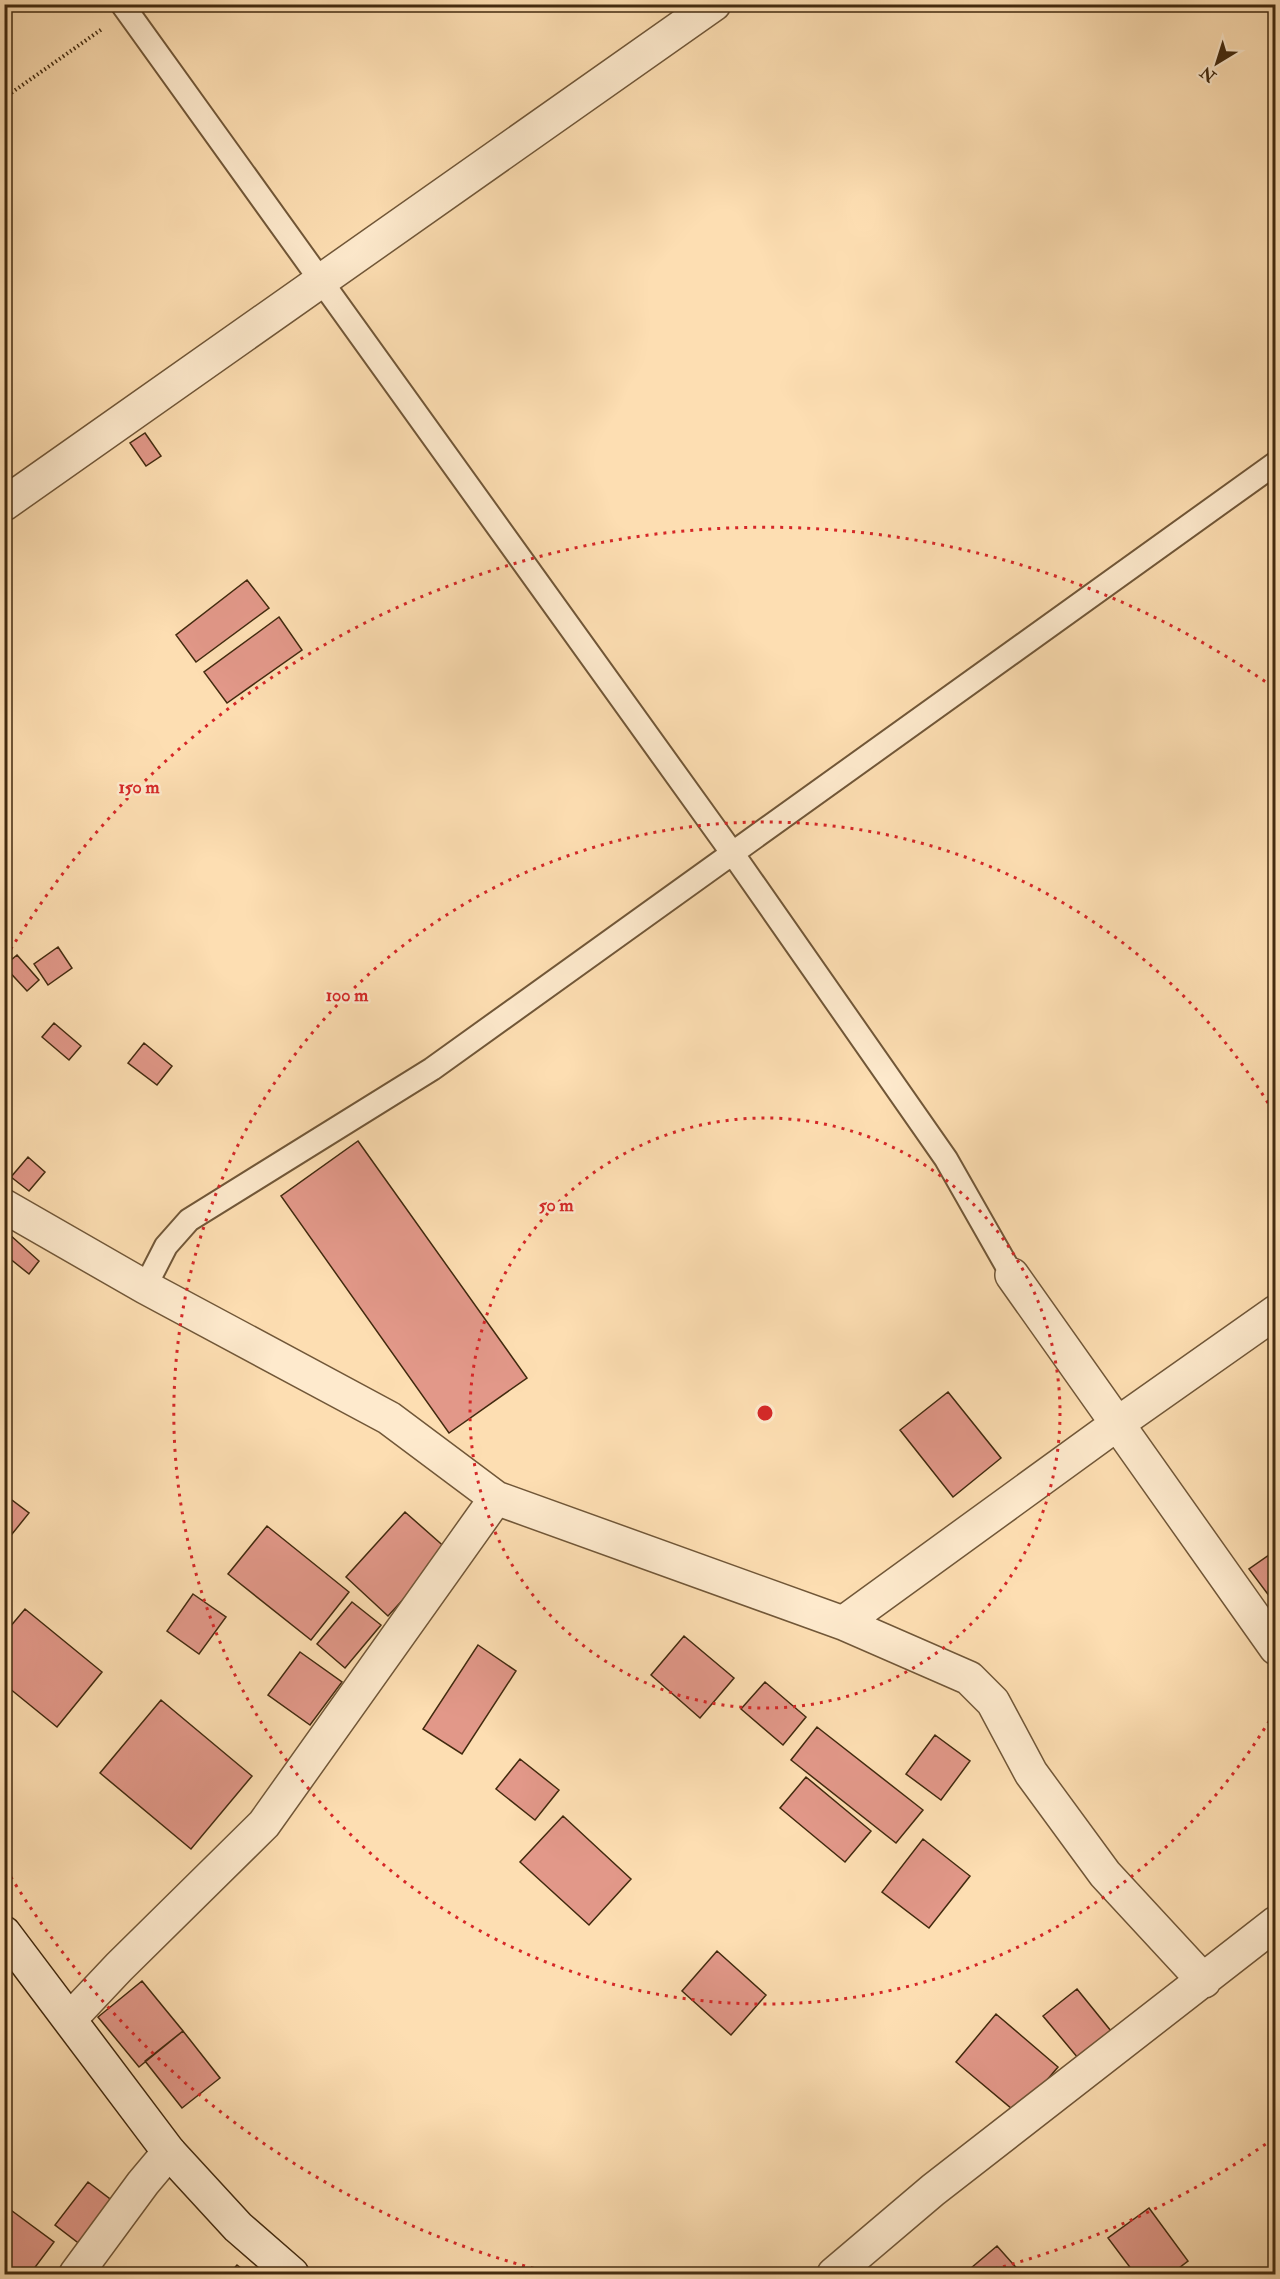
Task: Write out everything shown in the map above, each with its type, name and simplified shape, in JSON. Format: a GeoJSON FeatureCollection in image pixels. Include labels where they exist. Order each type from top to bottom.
{"type":"FeatureCollection","features":[{"type":"Feature","properties":{"kind":"street"},"geometry":{"type":"LineString","coordinates":[[4,504],[714,4]]}},
{"type":"Feature","properties":{"kind":"street"},"geometry":{"type":"LineString","coordinates":[[4,1206],[145,1287],[389,1418],[496,1498],[843,1623],[969,1678],[993,1702],[1031,1773],[1104,1874],[1204,1981]]}},
{"type":"Feature","properties":{"kind":"street"},"geometry":{"type":"LineString","coordinates":[[1012,1275],[1275,1648]]}},
{"type":"Feature","properties":{"kind":"street"},"geometry":{"type":"LineString","coordinates":[[843,1623],[1275,1312]]}},
{"type":"Feature","properties":{"kind":"street"},"geometry":{"type":"LineString","coordinates":[[70,2019],[119,1967],[264,1824],[496,1498]]}},
{"type":"Feature","properties":{"kind":"street"},"geometry":{"type":"LineString","coordinates":[[834,2274],[933,2190],[1204,1981],[1275,1923]]}},
{"type":"Feature","properties":{"kind":"street"},"geometry":{"type":"LineString","coordinates":[[4,1933],[169,2152],[238,2227],[292,2274]]}},
{"type":"Feature","properties":{"kind":"street"},"geometry":{"type":"LineString","coordinates":[[76,2274],[143,2183],[169,2152]]}},
{"type":"Feature","properties":{"kind":"lane"},"geometry":{"type":"LineString","coordinates":[[124,8],[733,854],[946,1159],[1012,1275]]}},
{"type":"Feature","properties":{"kind":"lane"},"geometry":{"type":"LineString","coordinates":[[145,1287],[166,1246],[189,1220],[432,1070],[1275,463]]}},
{"type":"Feature","properties":{"kind":"path"},"geometry":{"type":"LineString","coordinates":[[4,98],[124,8]]}},
{"type":"Feature","properties":{"kind":"building"},"geometry":{"type":"Polygon","coordinates":[[[145,433],[161,456],[146,466],[130,443],[145,433]]]}},
{"type":"Feature","properties":{"kind":"building"},"geometry":{"type":"Polygon","coordinates":[[[247,580],[269,608],[196,662],[176,635],[247,580]]]}},
{"type":"Feature","properties":{"kind":"building"},"geometry":{"type":"Polygon","coordinates":[[[279,617],[302,650],[227,703],[204,672],[279,617]]]}},
{"type":"Feature","properties":{"kind":"building"},"geometry":{"type":"Polygon","coordinates":[[[58,947],[72,968],[48,985],[34,964],[58,947]]]}},
{"type":"Feature","properties":{"kind":"building"},"geometry":{"type":"Polygon","coordinates":[[[17,955],[39,980],[27,991],[4,966],[17,955]]]}},
{"type":"Feature","properties":{"kind":"building"},"geometry":{"type":"Polygon","coordinates":[[[54,1023],[81,1046],[69,1060],[42,1037],[54,1023]]]}},
{"type":"Feature","properties":{"kind":"building"},"geometry":{"type":"Polygon","coordinates":[[[144,1043],[172,1066],[157,1085],[128,1063],[144,1043]]]}},
{"type":"Feature","properties":{"kind":"building"},"geometry":{"type":"Polygon","coordinates":[[[358,1141],[527,1378],[449,1433],[281,1196],[358,1141]]]}},
{"type":"Feature","properties":{"kind":"building"},"geometry":{"type":"Polygon","coordinates":[[[28,1157],[45,1172],[29,1191],[11,1177],[28,1157]]]}},
{"type":"Feature","properties":{"kind":"building"},"geometry":{"type":"Polygon","coordinates":[[[9,1234],[39,1261],[29,1274],[4,1254],[4,1239],[9,1234]]]}},
{"type":"Feature","properties":{"kind":"building"},"geometry":{"type":"Polygon","coordinates":[[[948,1392],[1001,1458],[953,1497],[900,1430],[948,1392]]]}},
{"type":"Feature","properties":{"kind":"building"},"geometry":{"type":"Polygon","coordinates":[[[4,1494],[29,1513],[4,1544],[4,1494]]]}},
{"type":"Feature","properties":{"kind":"building"},"geometry":{"type":"Polygon","coordinates":[[[405,1512],[448,1550],[388,1616],[346,1577],[405,1512]]]}},
{"type":"Feature","properties":{"kind":"building"},"geometry":{"type":"Polygon","coordinates":[[[267,1526],[349,1592],[311,1640],[228,1574],[267,1526]]]}},
{"type":"Feature","properties":{"kind":"building"},"geometry":{"type":"Polygon","coordinates":[[[1276,1550],[1276,1605],[1249,1569],[1276,1550]]]}},
{"type":"Feature","properties":{"kind":"building"},"geometry":{"type":"Polygon","coordinates":[[[193,1594],[226,1617],[199,1654],[167,1631],[193,1594]]]}},
{"type":"Feature","properties":{"kind":"building"},"geometry":{"type":"Polygon","coordinates":[[[352,1602],[381,1625],[345,1668],[317,1644],[352,1602]]]}},
{"type":"Feature","properties":{"kind":"building"},"geometry":{"type":"Polygon","coordinates":[[[25,1609],[102,1672],[57,1727],[4,1684],[4,1634],[25,1609]]]}},
{"type":"Feature","properties":{"kind":"building"},"geometry":{"type":"Polygon","coordinates":[[[684,1636],[734,1678],[700,1718],[651,1675],[684,1636]]]}},
{"type":"Feature","properties":{"kind":"building"},"geometry":{"type":"Polygon","coordinates":[[[478,1645],[516,1671],[462,1754],[423,1729],[478,1645]]]}},
{"type":"Feature","properties":{"kind":"building"},"geometry":{"type":"Polygon","coordinates":[[[300,1652],[342,1682],[310,1725],[268,1695],[300,1652]]]}},
{"type":"Feature","properties":{"kind":"building"},"geometry":{"type":"Polygon","coordinates":[[[765,1682],[806,1717],[783,1745],[741,1709],[765,1682]]]}},
{"type":"Feature","properties":{"kind":"building"},"geometry":{"type":"Polygon","coordinates":[[[161,1700],[252,1776],[191,1849],[100,1773],[161,1700]]]}},
{"type":"Feature","properties":{"kind":"building"},"geometry":{"type":"Polygon","coordinates":[[[817,1727],[923,1810],[896,1843],[791,1760],[817,1727]]]}},
{"type":"Feature","properties":{"kind":"building"},"geometry":{"type":"Polygon","coordinates":[[[935,1735],[970,1761],[941,1800],[906,1774],[935,1735]]]}},
{"type":"Feature","properties":{"kind":"building"},"geometry":{"type":"Polygon","coordinates":[[[520,1759],[559,1790],[535,1820],[496,1789],[520,1759]]]}},
{"type":"Feature","properties":{"kind":"building"},"geometry":{"type":"Polygon","coordinates":[[[806,1777],[871,1831],[845,1862],[780,1808],[806,1777]]]}},
{"type":"Feature","properties":{"kind":"building"},"geometry":{"type":"Polygon","coordinates":[[[563,1816],[631,1879],[589,1925],[520,1862],[563,1816]]]}},
{"type":"Feature","properties":{"kind":"building"},"geometry":{"type":"Polygon","coordinates":[[[923,1839],[970,1876],[929,1928],[882,1892],[923,1839]]]}},
{"type":"Feature","properties":{"kind":"building"},"geometry":{"type":"Polygon","coordinates":[[[717,1951],[766,1995],[731,2035],[682,1991],[717,1951]]]}},
{"type":"Feature","properties":{"kind":"building"},"geometry":{"type":"Polygon","coordinates":[[[142,1981],[183,2031],[139,2067],[98,2017],[142,1981]]]}},
{"type":"Feature","properties":{"kind":"building"},"geometry":{"type":"Polygon","coordinates":[[[1077,1989],[1111,2031],[1078,2058],[1043,2016],[1077,1989]]]}},
{"type":"Feature","properties":{"kind":"building"},"geometry":{"type":"Polygon","coordinates":[[[996,2014],[1058,2067],[1018,2114],[956,2062],[996,2014]]]}},
{"type":"Feature","properties":{"kind":"building"},"geometry":{"type":"Polygon","coordinates":[[[183,2031],[220,2078],[182,2108],[145,2061],[183,2031]]]}},
{"type":"Feature","properties":{"kind":"building"},"geometry":{"type":"Polygon","coordinates":[[[88,2182],[114,2202],[81,2245],[55,2225],[88,2182]]]}},
{"type":"Feature","properties":{"kind":"building"},"geometry":{"type":"Polygon","coordinates":[[[4,2205],[54,2242],[30,2274],[4,2274],[4,2205]]]}},
{"type":"Feature","properties":{"kind":"building"},"geometry":{"type":"Polygon","coordinates":[[[1149,2208],[1188,2261],[1171,2274],[1135,2274],[1108,2238],[1149,2208]]]}},
{"type":"Feature","properties":{"kind":"building"},"geometry":{"type":"Polygon","coordinates":[[[997,2246],[1022,2274],[964,2274],[997,2246]]]}},
{"type":"Feature","properties":{"kind":"building"},"geometry":{"type":"Polygon","coordinates":[[[237,2265],[249,2274],[229,2274],[237,2265]]]}}]}
